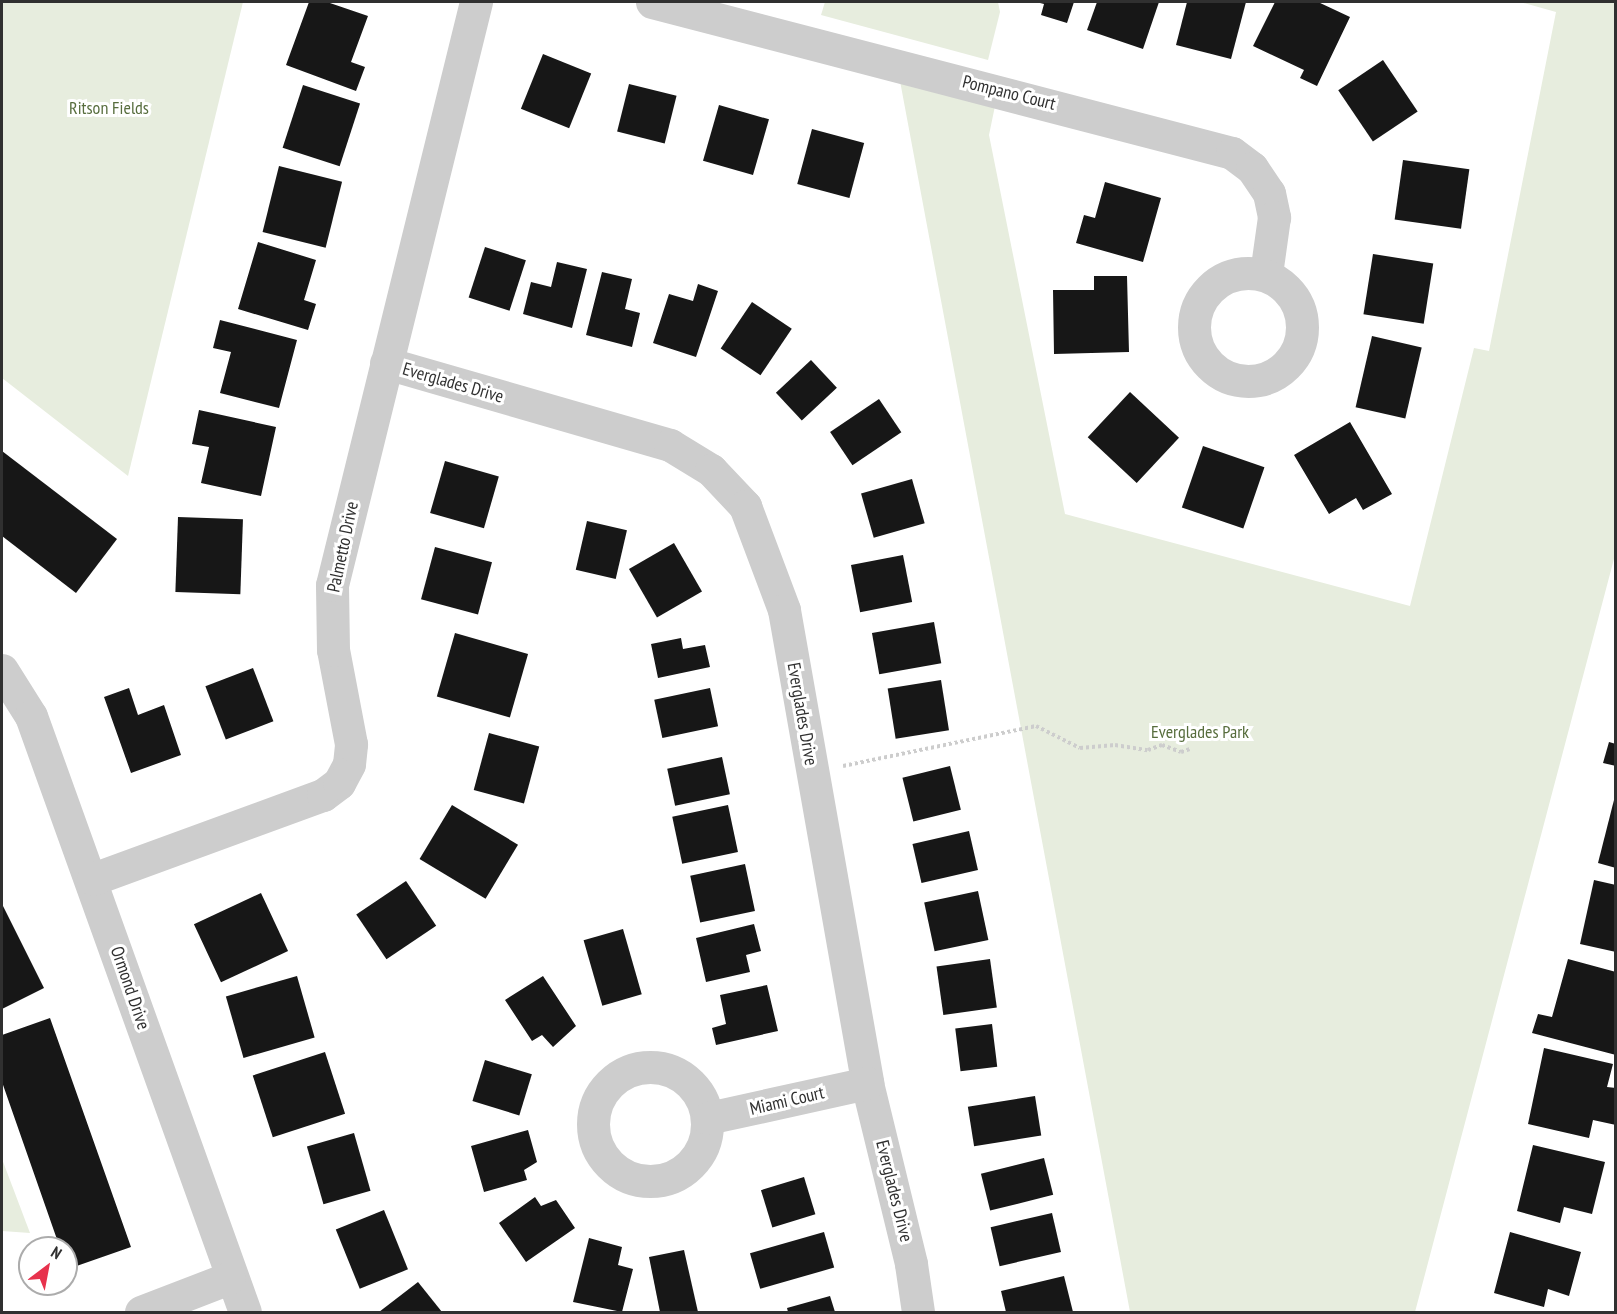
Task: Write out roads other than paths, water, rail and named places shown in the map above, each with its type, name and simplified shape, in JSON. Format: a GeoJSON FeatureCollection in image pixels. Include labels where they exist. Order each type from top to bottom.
{"type":"FeatureCollection","features":[{"type":"Feature","properties":{"kind":"street","name":"Palmetto Drive"},"geometry":{"type":"LineString","coordinates":[[93,879],[322,795],[339,783],[350,764],[351,744],[333,651],[332,585],[476,2]]}},
{"type":"Feature","properties":{"kind":"street","name":"Pompano Court"},"geometry":{"type":"LineString","coordinates":[[652,2],[1232,153],[1252,168],[1269,193],[1274,217],[1266,274]]}},
{"type":"Feature","properties":{"kind":"street","name":"Everglades Drive"},"geometry":{"type":"LineString","coordinates":[[386,363],[670,445],[711,470],[745,506],[784,610],[867,1083],[911,1264],[918,1312]]}},
{"type":"Feature","properties":{"kind":"street","name":"Ormond Drive"},"geometry":{"type":"LineString","coordinates":[[2,670],[31,716],[93,879],[229,1278],[245,1312]]}},
{"type":"Feature","properties":{"kind":"street","name":"Miami Court"},"geometry":{"type":"LineString","coordinates":[[708,1118],[867,1083]]}},
{"type":"Feature","properties":{"kind":"street"},"geometry":{"type":"LineString","coordinates":[[141,1312],[229,1278]]}},
{"type":"Feature","properties":{"kind":"park label","name":"Ritson Fields"},"geometry":{"type":"Point","coordinates":[109,108]}},
{"type":"Feature","properties":{"kind":"park label","name":"Everglades Park"},"geometry":{"type":"Point","coordinates":[1200,732]}}]}
